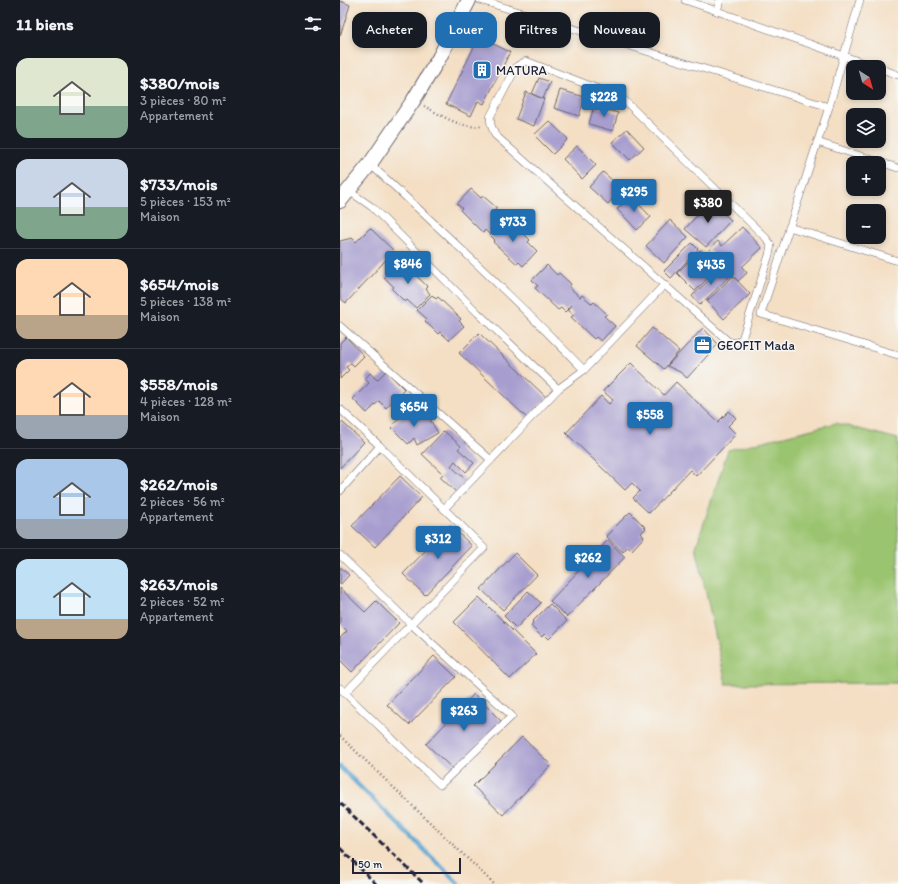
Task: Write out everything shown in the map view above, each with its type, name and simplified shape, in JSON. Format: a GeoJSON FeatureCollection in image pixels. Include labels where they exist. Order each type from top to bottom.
{"type":"FeatureCollection","features":[{"type":"Feature","properties":{"kind":"street"},"geometry":{"type":"LineString","coordinates":[[344,196],[370,164],[413,101],[439,58],[469,0]]}},
{"type":"Feature","properties":{"kind":"lane"},"geometry":{"type":"LineString","coordinates":[[480,0],[829,107]]}},
{"type":"Feature","properties":{"kind":"lane"},"geometry":{"type":"LineString","coordinates":[[686,0],[855,60]]}},
{"type":"Feature","properties":{"kind":"lane"},"geometry":{"type":"LineString","coordinates":[[717,11],[720,0]]}},
{"type":"Feature","properties":{"kind":"lane"},"geometry":{"type":"LineString","coordinates":[[860,0],[829,107],[761,314],[898,355]]}},
{"type":"Feature","properties":{"kind":"lane"},"geometry":{"type":"LineString","coordinates":[[526,62],[622,98],[766,238],[771,245],[742,339],[734,343],[728,341],[664,285],[495,135],[490,117],[517,66],[526,62]]}},
{"type":"Feature","properties":{"kind":"lane"},"geometry":{"type":"LineString","coordinates":[[886,71],[898,75]]}},
{"type":"Feature","properties":{"kind":"lane"},"geometry":{"type":"LineString","coordinates":[[817,142],[898,168]]}},
{"type":"Feature","properties":{"kind":"lane"},"geometry":{"type":"LineString","coordinates":[[370,164],[448,236],[584,370]]}},
{"type":"Feature","properties":{"kind":"lane"},"geometry":{"type":"LineString","coordinates":[[344,196],[372,207],[558,389]]}},
{"type":"Feature","properties":{"kind":"lane"},"geometry":{"type":"LineString","coordinates":[[789,227],[898,261]]}},
{"type":"Feature","properties":{"kind":"lane"},"geometry":{"type":"LineString","coordinates":[[444,509],[558,389],[584,370],[664,285]]}},
{"type":"Feature","properties":{"kind":"lane"},"geometry":{"type":"LineString","coordinates":[[340,326],[491,460]]}},
{"type":"Feature","properties":{"kind":"lane"},"geometry":{"type":"LineString","coordinates":[[340,409],[484,548],[411,624],[342,690],[440,785],[512,716],[411,624],[340,555]]}},
{"type":"Feature","properties":{"kind":"lane"},"geometry":{"type":"LineString","coordinates":[[340,491],[380,446]]}},
{"type":"Feature","properties":{"kind":"path"},"geometry":{"type":"LineString","coordinates":[[413,101],[461,125],[474,127],[491,125]]}},
{"type":"Feature","properties":{"kind":"path"},"geometry":{"type":"LineString","coordinates":[[340,736],[494,884]]}},
{"type":"Feature","properties":{"kind":"green space"},"geometry":{"type":"Polygon","coordinates":[[[836,423],[898,439],[898,683],[726,684],[696,547],[728,450],[836,423]]]}},
{"type":"Feature","properties":{"kind":"building"},"geometry":{"type":"Polygon","coordinates":[[[340,1],[350,5],[340,36],[340,1]]]}},
{"type":"Feature","properties":{"kind":"building","name":"MATURA"},"geometry":{"type":"Polygon","coordinates":[[[497,46],[510,52],[484,104],[478,101],[471,116],[446,104],[474,48],[497,48],[497,46]]]}},
{"type":"Feature","properties":{"kind":"building"},"geometry":{"type":"Polygon","coordinates":[[[539,78],[550,82],[543,99],[532,94],[539,78]]]}},
{"type":"Feature","properties":{"kind":"building"},"geometry":{"type":"Polygon","coordinates":[[[560,90],[585,97],[579,116],[554,108],[560,90]]]}},
{"type":"Feature","properties":{"kind":"building"},"geometry":{"type":"Polygon","coordinates":[[[526,92],[544,99],[534,126],[516,119],[526,92]]]}},
{"type":"Feature","properties":{"kind":"building"},"geometry":{"type":"Polygon","coordinates":[[[594,106],[618,113],[613,131],[589,124],[594,106]]]}},
{"type":"Feature","properties":{"kind":"building"},"geometry":{"type":"Polygon","coordinates":[[[549,121],[568,139],[553,154],[534,135],[549,121]]]}},
{"type":"Feature","properties":{"kind":"building"},"geometry":{"type":"Polygon","coordinates":[[[627,129],[644,147],[630,160],[612,142],[627,129]]]}},
{"type":"Feature","properties":{"kind":"building"},"geometry":{"type":"Polygon","coordinates":[[[577,146],[596,165],[582,179],[563,159],[577,146]]]}},
{"type":"Feature","properties":{"kind":"building"},"geometry":{"type":"Polygon","coordinates":[[[603,172],[622,189],[608,204],[589,187],[603,172]]]}},
{"type":"Feature","properties":{"kind":"building"},"geometry":{"type":"Polygon","coordinates":[[[471,189],[481,198],[483,196],[497,208],[494,211],[504,219],[489,234],[485,230],[483,233],[460,210],[462,208],[457,204],[471,189]]]}},
{"type":"Feature","properties":{"kind":"building"},"geometry":{"type":"Polygon","coordinates":[[[631,196],[651,217],[637,230],[617,209],[631,196]]]}},
{"type":"Feature","properties":{"kind":"building"},"geometry":{"type":"Polygon","coordinates":[[[710,201],[731,220],[706,247],[685,229],[710,201]]]}},
{"type":"Feature","properties":{"kind":"building"},"geometry":{"type":"Polygon","coordinates":[[[505,220],[514,230],[517,227],[530,240],[528,242],[537,251],[523,266],[519,262],[517,264],[493,242],[495,240],[490,235],[505,220]]]}},
{"type":"Feature","properties":{"kind":"building"},"geometry":{"type":"Polygon","coordinates":[[[670,220],[688,237],[664,263],[646,246],[670,220]]]}},
{"type":"Feature","properties":{"kind":"building"},"geometry":{"type":"Polygon","coordinates":[[[742,227],[762,248],[742,267],[747,273],[738,281],[709,249],[718,241],[722,246],[742,227]]]}},
{"type":"Feature","properties":{"kind":"building"},"geometry":{"type":"Polygon","coordinates":[[[370,228],[394,251],[346,303],[340,298],[340,241],[352,238],[356,242],[370,228]]]}},
{"type":"Feature","properties":{"kind":"building"},"geometry":{"type":"Polygon","coordinates":[[[692,243],[698,249],[671,278],[664,271],[692,243]]]}},
{"type":"Feature","properties":{"kind":"building"},"geometry":{"type":"Polygon","coordinates":[[[700,250],[718,268],[695,291],[677,273],[700,250]]]}},
{"type":"Feature","properties":{"kind":"building"},"geometry":{"type":"Polygon","coordinates":[[[399,263],[403,267],[405,265],[428,287],[426,289],[430,294],[416,308],[407,300],[405,302],[392,289],[394,287],[384,277],[399,263]]]}},
{"type":"Feature","properties":{"kind":"building"},"geometry":{"type":"Polygon","coordinates":[[[547,265],[557,275],[559,273],[571,284],[569,287],[580,297],[582,295],[592,304],[594,302],[607,314],[604,316],[615,326],[601,341],[596,337],[594,339],[571,317],[574,315],[568,310],[572,305],[565,312],[561,308],[558,310],[535,288],[538,286],[532,280],[547,265]]]}},
{"type":"Feature","properties":{"kind":"building"},"geometry":{"type":"Polygon","coordinates":[[[722,268],[730,276],[700,305],[692,296],[722,268]]]}},
{"type":"Feature","properties":{"kind":"building"},"geometry":{"type":"Polygon","coordinates":[[[733,276],[750,294],[724,319],[707,301],[733,276]]]}},
{"type":"Feature","properties":{"kind":"building"},"geometry":{"type":"Polygon","coordinates":[[[432,295],[436,299],[438,297],[461,319],[459,321],[464,326],[449,340],[440,332],[438,334],[425,321],[427,319],[417,310],[432,295]]]}},
{"type":"Feature","properties":{"kind":"building"},"geometry":{"type":"Polygon","coordinates":[[[652,328],[679,351],[664,369],[637,346],[652,328]]]}},
{"type":"Feature","properties":{"kind":"building"},"geometry":{"type":"Polygon","coordinates":[[[703,328],[718,344],[687,378],[680,372],[667,366],[703,328]]]}},
{"type":"Feature","properties":{"kind":"building"},"geometry":{"type":"Polygon","coordinates":[[[479,333],[547,398],[527,418],[459,353],[479,333]]]}},
{"type":"Feature","properties":{"kind":"building"},"geometry":{"type":"Polygon","coordinates":[[[346,337],[364,356],[354,366],[351,363],[346,367],[349,370],[340,379],[340,343],[346,337]]]}},
{"type":"Feature","properties":{"kind":"building"},"geometry":{"type":"Polygon","coordinates":[[[631,363],[664,395],[676,382],[718,422],[729,411],[736,418],[728,426],[736,434],[696,476],[690,470],[649,513],[633,498],[640,491],[632,483],[625,490],[566,433],[601,396],[609,404],[613,400],[603,391],[631,363]]]}},
{"type":"Feature","properties":{"kind":"building"},"geometry":{"type":"Polygon","coordinates":[[[386,371],[404,389],[386,408],[379,401],[367,413],[353,399],[369,383],[365,379],[370,373],[377,380],[386,371]]]}},
{"type":"Feature","properties":{"kind":"building"},"geometry":{"type":"Polygon","coordinates":[[[408,409],[419,419],[427,414],[438,433],[417,445],[414,438],[408,444],[391,427],[408,409]]]}},
{"type":"Feature","properties":{"kind":"building"},"geometry":{"type":"Polygon","coordinates":[[[342,422],[364,442],[340,468],[340,424],[342,422]]]}},
{"type":"Feature","properties":{"kind":"building"},"geometry":{"type":"Polygon","coordinates":[[[444,431],[461,446],[458,449],[474,463],[466,472],[455,461],[451,466],[467,481],[456,492],[440,477],[443,474],[422,454],[444,431]]]}},
{"type":"Feature","properties":{"kind":"building"},"geometry":{"type":"Polygon","coordinates":[[[400,476],[422,497],[375,547],[352,526],[400,476]]]}},
{"type":"Feature","properties":{"kind":"building"},"geometry":{"type":"Polygon","coordinates":[[[630,512],[646,528],[641,533],[644,537],[632,550],[628,546],[623,552],[606,536],[630,512]]]}},
{"type":"Feature","properties":{"kind":"building"},"geometry":{"type":"Polygon","coordinates":[[[450,525],[472,546],[425,595],[403,574],[450,525]]]}},
{"type":"Feature","properties":{"kind":"building"},"geometry":{"type":"Polygon","coordinates":[[[608,540],[625,557],[567,617],[550,601],[608,540]]]}},
{"type":"Feature","properties":{"kind":"building"},"geometry":{"type":"Polygon","coordinates":[[[515,553],[537,575],[503,610],[481,589],[515,553]]]}},
{"type":"Feature","properties":{"kind":"building"},"geometry":{"type":"Polygon","coordinates":[[[340,567],[349,575],[340,585],[340,567]]]}},
{"type":"Feature","properties":{"kind":"building"},"geometry":{"type":"Polygon","coordinates":[[[340,588],[365,612],[376,601],[399,623],[352,672],[340,660],[340,638],[347,631],[340,624],[340,588]]]}},
{"type":"Feature","properties":{"kind":"building"},"geometry":{"type":"Polygon","coordinates":[[[528,591],[541,603],[516,628],[504,616],[528,591]]]}},
{"type":"Feature","properties":{"kind":"building"},"geometry":{"type":"Polygon","coordinates":[[[479,597],[536,654],[510,679],[454,622],[479,597]]]}},
{"type":"Feature","properties":{"kind":"building"},"geometry":{"type":"Polygon","coordinates":[[[550,604],[567,621],[549,639],[544,634],[542,637],[531,626],[533,623],[532,622],[550,604]]]}},
{"type":"Feature","properties":{"kind":"building"},"geometry":{"type":"Polygon","coordinates":[[[434,656],[456,677],[409,725],[387,705],[434,656]]]}},
{"type":"Feature","properties":{"kind":"building"},"geometry":{"type":"Polygon","coordinates":[[[474,694],[501,721],[454,770],[426,744],[474,694]]]}},
{"type":"Feature","properties":{"kind":"building"},"geometry":{"type":"Polygon","coordinates":[[[522,737],[551,765],[503,815],[473,786],[522,737]]]}},
{"type":"Feature","properties":{"kind":"waterway"},"geometry":{"type":"LineString","coordinates":[[340,767],[459,884]]}},
{"type":"Feature","properties":{"kind":"railway"},"geometry":{"type":"LineString","coordinates":[[340,803],[424,884]]}},
{"type":"Feature","properties":{"kind":"railway"},"geometry":{"type":"LineString","coordinates":[[340,848],[376,884]]}},
{"type":"Feature","properties":{"kind":"place","name":"MATURA"},"geometry":{"type":"Point","coordinates":[482,70]}},
{"type":"Feature","properties":{"kind":"place","name":"GEOFIT Mada"},"geometry":{"type":"Point","coordinates":[703,345]}}]}
